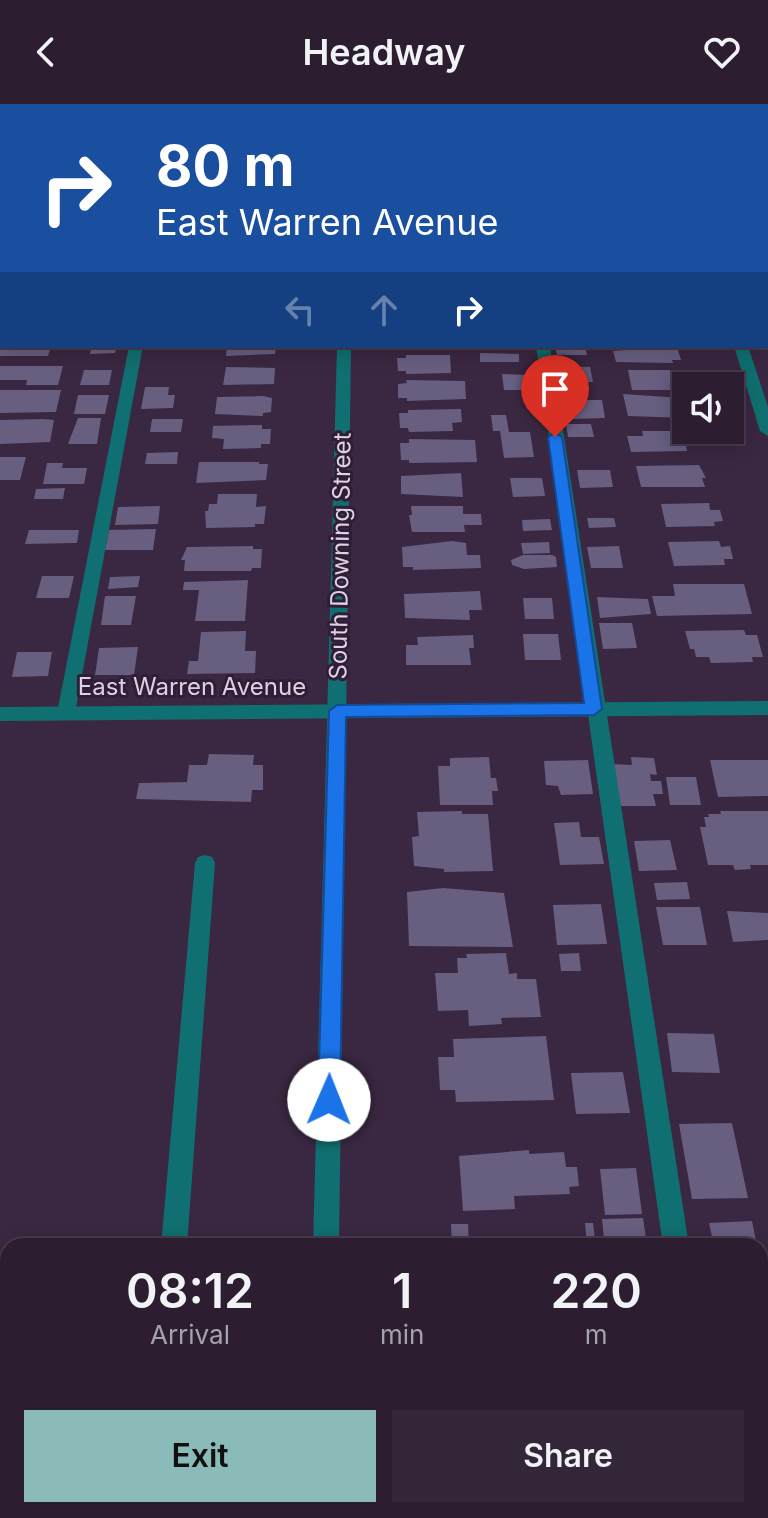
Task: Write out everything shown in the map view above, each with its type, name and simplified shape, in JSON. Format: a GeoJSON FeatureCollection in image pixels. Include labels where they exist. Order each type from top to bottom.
{"type":"FeatureCollection","features":[{"type":"Feature","properties":{"kind":"street"},"geometry":{"type":"LineString","coordinates":[[66,713],[136,348]]}},
{"type":"Feature","properties":{"kind":"street","name":"South Downing Street"},"geometry":{"type":"LineString","coordinates":[[326,1238],[344,348]]}},
{"type":"Feature","properties":{"kind":"street"},"geometry":{"type":"LineString","coordinates":[[543,348],[594,709],[638,979],[675,1238]]}},
{"type":"Feature","properties":{"kind":"street"},"geometry":{"type":"LineString","coordinates":[[742,348],[768,431]]}},
{"type":"Feature","properties":{"kind":"street","name":"East Warren Avenue"},"geometry":{"type":"LineString","coordinates":[[0,714],[768,708]]}},
{"type":"Feature","properties":{"kind":"street"},"geometry":{"type":"LineString","coordinates":[[175,1238],[205,863]]}},
{"type":"Feature","properties":{"kind":"building"},"geometry":{"type":"Polygon","coordinates":[[[0,348],[50,348],[48,356],[0,356],[0,348]]]}},
{"type":"Feature","properties":{"kind":"building"},"geometry":{"type":"Polygon","coordinates":[[[92,348],[116,348],[115,353],[90,354],[92,348]]]}},
{"type":"Feature","properties":{"kind":"building"},"geometry":{"type":"Polygon","coordinates":[[[227,348],[276,348],[275,354],[226,356],[227,348]]]}},
{"type":"Feature","properties":{"kind":"building"},"geometry":{"type":"Polygon","coordinates":[[[555,348],[585,348],[587,355],[557,355],[555,348]]]}},
{"type":"Feature","properties":{"kind":"building"},"geometry":{"type":"Polygon","coordinates":[[[677,348],[681,360],[672,360],[673,363],[616,362],[613,351],[677,348]]]}},
{"type":"Feature","properties":{"kind":"building"},"geometry":{"type":"Polygon","coordinates":[[[480,353],[519,354],[519,362],[480,362],[480,353]]]}},
{"type":"Feature","properties":{"kind":"building"},"geometry":{"type":"Polygon","coordinates":[[[406,355],[450,355],[451,373],[406,374],[406,371],[398,371],[397,358],[406,358],[406,355]]]}},
{"type":"Feature","properties":{"kind":"building"},"geometry":{"type":"Polygon","coordinates":[[[0,366],[63,366],[58,385],[26,385],[27,380],[0,380],[0,366]]]}},
{"type":"Feature","properties":{"kind":"building"},"geometry":{"type":"Polygon","coordinates":[[[562,366],[590,367],[593,382],[565,382],[562,366]]]}},
{"type":"Feature","properties":{"kind":"building"},"geometry":{"type":"Polygon","coordinates":[[[226,367],[275,368],[274,384],[223,385],[226,367]]]}},
{"type":"Feature","properties":{"kind":"building"},"geometry":{"type":"Polygon","coordinates":[[[84,370],[112,370],[109,385],[80,385],[84,370]]]}},
{"type":"Feature","properties":{"kind":"building"},"geometry":{"type":"Polygon","coordinates":[[[628,370],[675,370],[672,372],[672,390],[632,390],[628,370]]]}},
{"type":"Feature","properties":{"kind":"building"},"geometry":{"type":"Polygon","coordinates":[[[502,374],[528,375],[530,390],[504,390],[502,374]]]}},
{"type":"Feature","properties":{"kind":"building"},"geometry":{"type":"Polygon","coordinates":[[[406,380],[465,381],[466,399],[407,401],[407,398],[398,398],[398,384],[407,383],[406,380]]]}},
{"type":"Feature","properties":{"kind":"building"},"geometry":{"type":"Polygon","coordinates":[[[145,387],[169,387],[168,395],[175,395],[173,408],[141,409],[145,387]]]}},
{"type":"Feature","properties":{"kind":"building"},"geometry":{"type":"Polygon","coordinates":[[[0,390],[61,390],[56,412],[0,413],[0,390]]]}},
{"type":"Feature","properties":{"kind":"building"},"geometry":{"type":"Polygon","coordinates":[[[623,394],[672,397],[672,418],[628,416],[623,394]]]}},
{"type":"Feature","properties":{"kind":"building"},"geometry":{"type":"Polygon","coordinates":[[[78,395],[109,395],[105,414],[74,414],[78,395]]]}},
{"type":"Feature","properties":{"kind":"building"},"geometry":{"type":"Polygon","coordinates":[[[217,397],[272,398],[271,412],[263,413],[263,416],[215,414],[217,397]]]}},
{"type":"Feature","properties":{"kind":"building"},"geometry":{"type":"Polygon","coordinates":[[[567,400],[602,400],[605,418],[570,419],[567,400]]]}},
{"type":"Feature","properties":{"kind":"building"},"geometry":{"type":"Polygon","coordinates":[[[461,409],[462,422],[452,423],[453,431],[409,432],[408,428],[400,428],[399,413],[408,413],[408,410],[461,409]]]}},
{"type":"Feature","properties":{"kind":"building"},"geometry":{"type":"Polygon","coordinates":[[[491,415],[506,415],[509,432],[530,432],[534,457],[504,458],[500,431],[493,431],[491,415]]]}},
{"type":"Feature","properties":{"kind":"building"},"geometry":{"type":"Polygon","coordinates":[[[78,418],[101,418],[97,444],[68,444],[78,418]]]}},
{"type":"Feature","properties":{"kind":"building"},"geometry":{"type":"Polygon","coordinates":[[[152,419],[183,419],[181,432],[150,432],[152,419]]]}},
{"type":"Feature","properties":{"kind":"building"},"geometry":{"type":"Polygon","coordinates":[[[0,420],[54,420],[50,442],[0,444],[0,420]]]}},
{"type":"Feature","properties":{"kind":"building"},"geometry":{"type":"Polygon","coordinates":[[[566,424],[591,424],[594,437],[568,437],[566,424]]]}},
{"type":"Feature","properties":{"kind":"building"},"geometry":{"type":"Polygon","coordinates":[[[262,425],[262,429],[271,429],[270,444],[261,444],[261,448],[223,449],[224,439],[212,438],[213,426],[262,425]]]}},
{"type":"Feature","properties":{"kind":"building"},"geometry":{"type":"Polygon","coordinates":[[[642,431],[672,431],[672,444],[692,445],[686,445],[687,451],[631,452],[627,436],[643,436],[642,431]]]}},
{"type":"Feature","properties":{"kind":"building"},"geometry":{"type":"Polygon","coordinates":[[[409,439],[475,440],[477,462],[409,463],[409,460],[401,460],[400,443],[409,443],[409,439]]]}},
{"type":"Feature","properties":{"kind":"building"},"geometry":{"type":"Polygon","coordinates":[[[178,452],[177,464],[145,464],[147,453],[178,452]]]}},
{"type":"Feature","properties":{"kind":"building"},"geometry":{"type":"Polygon","coordinates":[[[0,457],[26,457],[20,480],[0,480],[0,457]]]}},
{"type":"Feature","properties":{"kind":"building"},"geometry":{"type":"Polygon","coordinates":[[[199,462],[268,464],[266,480],[196,483],[199,462]]]}},
{"type":"Feature","properties":{"kind":"building"},"geometry":{"type":"Polygon","coordinates":[[[47,463],[63,463],[62,468],[87,468],[84,484],[43,484],[47,463]]]}},
{"type":"Feature","properties":{"kind":"building"},"geometry":{"type":"Polygon","coordinates":[[[699,465],[706,478],[702,478],[705,487],[641,487],[636,466],[699,465]]]}},
{"type":"Feature","properties":{"kind":"building"},"geometry":{"type":"Polygon","coordinates":[[[577,470],[610,470],[613,487],[580,488],[577,470]]]}},
{"type":"Feature","properties":{"kind":"building"},"geometry":{"type":"Polygon","coordinates":[[[461,473],[463,497],[401,494],[401,476],[461,473]]]}},
{"type":"Feature","properties":{"kind":"building"},"geometry":{"type":"Polygon","coordinates":[[[510,478],[542,478],[545,496],[513,497],[510,478]]]}},
{"type":"Feature","properties":{"kind":"building"},"geometry":{"type":"Polygon","coordinates":[[[65,488],[63,499],[34,499],[36,489],[65,488]]]}},
{"type":"Feature","properties":{"kind":"building"},"geometry":{"type":"Polygon","coordinates":[[[218,494],[257,494],[256,507],[266,506],[264,524],[206,528],[205,511],[208,511],[209,504],[217,504],[218,494]]]}},
{"type":"Feature","properties":{"kind":"building"},"geometry":{"type":"Polygon","coordinates":[[[709,503],[710,510],[720,510],[723,521],[714,522],[715,526],[666,527],[661,504],[709,503]]]}},
{"type":"Feature","properties":{"kind":"building"},"geometry":{"type":"Polygon","coordinates":[[[160,506],[158,524],[115,525],[118,507],[160,506]]]}},
{"type":"Feature","properties":{"kind":"building"},"geometry":{"type":"Polygon","coordinates":[[[411,506],[463,506],[463,514],[481,514],[482,525],[464,525],[465,532],[412,532],[411,506]]]}},
{"type":"Feature","properties":{"kind":"building"},"geometry":{"type":"Polygon","coordinates":[[[587,518],[614,518],[616,527],[589,528],[587,518]]]}},
{"type":"Feature","properties":{"kind":"building"},"geometry":{"type":"Polygon","coordinates":[[[550,519],[552,530],[523,531],[522,520],[550,519]]]}},
{"type":"Feature","properties":{"kind":"building"},"geometry":{"type":"Polygon","coordinates":[[[156,529],[153,550],[105,550],[109,530],[156,529]]]}},
{"type":"Feature","properties":{"kind":"building"},"geometry":{"type":"Polygon","coordinates":[[[29,530],[79,530],[77,543],[25,544],[29,530]]]}},
{"type":"Feature","properties":{"kind":"building"},"geometry":{"type":"Polygon","coordinates":[[[452,541],[466,543],[467,555],[480,555],[481,568],[413,570],[413,567],[403,567],[402,547],[452,541]]]}},
{"type":"Feature","properties":{"kind":"building"},"geometry":{"type":"Polygon","coordinates":[[[719,541],[721,547],[730,546],[733,559],[724,559],[725,565],[674,566],[668,542],[719,541]]]}},
{"type":"Feature","properties":{"kind":"building"},"geometry":{"type":"Polygon","coordinates":[[[549,542],[550,553],[523,554],[521,543],[549,542]]]}},
{"type":"Feature","properties":{"kind":"building"},"geometry":{"type":"Polygon","coordinates":[[[253,546],[253,549],[262,549],[261,568],[252,568],[251,571],[184,571],[185,560],[181,560],[187,547],[253,546]]]}},
{"type":"Feature","properties":{"kind":"building"},"geometry":{"type":"Polygon","coordinates":[[[619,546],[623,568],[591,568],[587,547],[619,546]]]}},
{"type":"Feature","properties":{"kind":"building"},"geometry":{"type":"Polygon","coordinates":[[[523,555],[552,555],[556,557],[557,567],[524,569],[512,565],[511,560],[523,555]]]}},
{"type":"Feature","properties":{"kind":"building"},"geometry":{"type":"Polygon","coordinates":[[[42,576],[74,576],[69,598],[36,598],[42,576]]]}},
{"type":"Feature","properties":{"kind":"building"},"geometry":{"type":"Polygon","coordinates":[[[140,576],[138,587],[108,589],[110,577],[140,576]]]}},
{"type":"Feature","properties":{"kind":"building"},"geometry":{"type":"Polygon","coordinates":[[[248,580],[245,621],[195,621],[199,590],[183,590],[184,582],[248,580]]]}},
{"type":"Feature","properties":{"kind":"building"},"geometry":{"type":"Polygon","coordinates":[[[673,584],[744,584],[752,614],[657,616],[652,596],[675,596],[673,584]]]}},
{"type":"Feature","properties":{"kind":"building"},"geometry":{"type":"Polygon","coordinates":[[[480,591],[482,610],[469,610],[470,620],[405,618],[404,594],[480,591]]]}},
{"type":"Feature","properties":{"kind":"building"},"geometry":{"type":"Polygon","coordinates":[[[105,596],[136,596],[131,625],[101,625],[105,596]]]}},
{"type":"Feature","properties":{"kind":"building"},"geometry":{"type":"Polygon","coordinates":[[[597,597],[648,599],[651,614],[600,618],[597,597]]]}},
{"type":"Feature","properties":{"kind":"building"},"geometry":{"type":"Polygon","coordinates":[[[523,598],[552,598],[554,619],[525,619],[523,598]]]}},
{"type":"Feature","properties":{"kind":"building"},"geometry":{"type":"Polygon","coordinates":[[[599,623],[632,623],[637,648],[603,649],[599,623]]]}},
{"type":"Feature","properties":{"kind":"building"},"geometry":{"type":"Polygon","coordinates":[[[744,630],[746,635],[757,635],[763,657],[752,657],[753,662],[711,663],[709,657],[696,657],[694,649],[690,649],[685,631],[744,630]]]}},
{"type":"Feature","properties":{"kind":"building"},"geometry":{"type":"Polygon","coordinates":[[[246,631],[245,651],[256,651],[255,673],[187,674],[189,661],[198,661],[201,632],[246,631]]]}},
{"type":"Feature","properties":{"kind":"building"},"geometry":{"type":"Polygon","coordinates":[[[523,634],[558,634],[561,660],[525,660],[523,634]]]}},
{"type":"Feature","properties":{"kind":"building"},"geometry":{"type":"Polygon","coordinates":[[[473,635],[474,648],[469,648],[471,665],[406,665],[406,645],[418,645],[417,637],[473,635]]]}},
{"type":"Feature","properties":{"kind":"building"},"geometry":{"type":"Polygon","coordinates":[[[138,647],[134,675],[95,675],[99,648],[138,647]]]}},
{"type":"Feature","properties":{"kind":"building"},"geometry":{"type":"Polygon","coordinates":[[[17,652],[52,652],[48,676],[12,677],[17,652]]]}},
{"type":"Feature","properties":{"kind":"building"},"geometry":{"type":"Polygon","coordinates":[[[209,754],[254,755],[253,765],[263,765],[263,790],[252,790],[251,802],[136,799],[139,783],[187,782],[189,765],[207,765],[209,754]]]}},
{"type":"Feature","properties":{"kind":"building"},"geometry":{"type":"Polygon","coordinates":[[[489,757],[491,778],[496,778],[498,791],[492,791],[493,805],[440,805],[438,766],[450,766],[450,758],[489,757]]]}},
{"type":"Feature","properties":{"kind":"building"},"geometry":{"type":"Polygon","coordinates":[[[631,757],[654,758],[657,775],[650,774],[651,781],[661,781],[663,794],[653,794],[656,806],[619,806],[613,764],[632,765],[631,757]]]}},
{"type":"Feature","properties":{"kind":"building"},"geometry":{"type":"Polygon","coordinates":[[[588,760],[593,794],[561,795],[558,786],[546,785],[544,761],[588,760]]]}},
{"type":"Feature","properties":{"kind":"building"},"geometry":{"type":"Polygon","coordinates":[[[710,760],[768,760],[768,796],[718,797],[710,760]]]}},
{"type":"Feature","properties":{"kind":"building"},"geometry":{"type":"Polygon","coordinates":[[[666,777],[696,777],[701,805],[670,805],[666,777]]]}},
{"type":"Feature","properties":{"kind":"building"},"geometry":{"type":"Polygon","coordinates":[[[462,811],[462,814],[488,814],[493,871],[444,872],[444,869],[414,866],[412,837],[419,836],[417,812],[462,811]]]}},
{"type":"Feature","properties":{"kind":"building"},"geometry":{"type":"Polygon","coordinates":[[[720,811],[768,811],[768,865],[750,865],[751,869],[735,870],[733,865],[708,865],[700,827],[706,827],[704,817],[721,814],[720,811]]]}},
{"type":"Feature","properties":{"kind":"building"},"geometry":{"type":"Polygon","coordinates":[[[579,822],[581,837],[599,837],[604,864],[560,865],[554,823],[579,822]]]}},
{"type":"Feature","properties":{"kind":"building"},"geometry":{"type":"Polygon","coordinates":[[[670,840],[677,870],[639,871],[634,841],[670,840]]]}},
{"type":"Feature","properties":{"kind":"building"},"geometry":{"type":"Polygon","coordinates":[[[687,882],[690,899],[657,900],[654,883],[687,882]]]}},
{"type":"Feature","properties":{"kind":"building"},"geometry":{"type":"Polygon","coordinates":[[[443,888],[504,893],[513,947],[409,946],[407,892],[443,888]]]}},
{"type":"Feature","properties":{"kind":"building"},"geometry":{"type":"Polygon","coordinates":[[[601,904],[607,944],[557,945],[553,905],[601,904]]]}},
{"type":"Feature","properties":{"kind":"building"},"geometry":{"type":"Polygon","coordinates":[[[656,907],[700,907],[707,945],[663,945],[656,907]]]}},
{"type":"Feature","properties":{"kind":"building"},"geometry":{"type":"Polygon","coordinates":[[[727,911],[768,913],[768,940],[733,942],[727,911]]]}},
{"type":"Feature","properties":{"kind":"building"},"geometry":{"type":"Polygon","coordinates":[[[506,953],[509,974],[517,973],[517,979],[536,979],[541,1017],[501,1018],[502,1024],[469,1026],[468,1010],[438,1011],[435,973],[458,973],[457,958],[467,958],[466,954],[506,953]]]}},
{"type":"Feature","properties":{"kind":"building"},"geometry":{"type":"Polygon","coordinates":[[[579,953],[581,971],[561,971],[559,954],[579,953]]]}},
{"type":"Feature","properties":{"kind":"building"},"geometry":{"type":"Polygon","coordinates":[[[667,1033],[714,1034],[720,1073],[672,1072],[667,1033]]]}},
{"type":"Feature","properties":{"kind":"building"},"geometry":{"type":"Polygon","coordinates":[[[546,1036],[554,1100],[456,1102],[455,1090],[440,1090],[438,1057],[454,1057],[453,1039],[546,1036]]]}},
{"type":"Feature","properties":{"kind":"building"},"geometry":{"type":"Polygon","coordinates":[[[623,1072],[630,1113],[576,1114],[571,1073],[623,1072]]]}},
{"type":"Feature","properties":{"kind":"building"},"geometry":{"type":"Polygon","coordinates":[[[732,1123],[748,1198],[692,1199],[679,1124],[732,1123]]]}},
{"type":"Feature","properties":{"kind":"building"},"geometry":{"type":"Polygon","coordinates":[[[529,1150],[529,1154],[564,1152],[566,1167],[577,1167],[579,1186],[569,1187],[570,1194],[514,1196],[515,1209],[463,1211],[459,1156],[529,1150]]]}},
{"type":"Feature","properties":{"kind":"building"},"geometry":{"type":"Polygon","coordinates":[[[636,1168],[642,1214],[605,1215],[600,1169],[636,1168]]]}},
{"type":"Feature","properties":{"kind":"building"},"geometry":{"type":"Polygon","coordinates":[[[643,1218],[646,1238],[604,1238],[602,1219],[643,1218]]]}},
{"type":"Feature","properties":{"kind":"building"},"geometry":{"type":"Polygon","coordinates":[[[752,1221],[755,1238],[712,1238],[709,1223],[752,1221]]]}},
{"type":"Feature","properties":{"kind":"building"},"geometry":{"type":"Polygon","coordinates":[[[585,1223],[593,1223],[595,1238],[586,1238],[585,1223]]]}},
{"type":"Feature","properties":{"kind":"building"},"geometry":{"type":"Polygon","coordinates":[[[451,1224],[468,1224],[469,1238],[452,1238],[451,1224]]]}},
{"type":"Feature","properties":{"kind":"route"},"geometry":{"type":"LineString","coordinates":[[329,1100],[337,711],[594,709],[555,437]]}}]}
